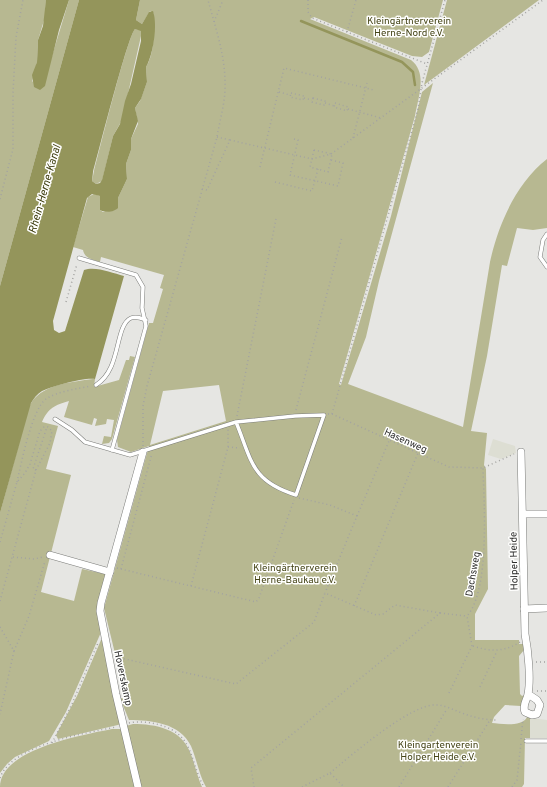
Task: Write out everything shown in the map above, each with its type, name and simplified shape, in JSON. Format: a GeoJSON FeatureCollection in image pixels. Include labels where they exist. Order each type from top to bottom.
{"type":"FeatureCollection","features":[{"type":"Feature","properties":{"kind":"street","name":"Hoverskamp"},"geometry":{"type":"LineString","coordinates":[[138,787],[100,611],[143,452]]}},
{"type":"Feature","properties":{"kind":"street","name":"Holper Heide"},"geometry":{"type":"LineString","coordinates":[[521,452],[524,609],[528,662],[528,694]]}},
{"type":"Feature","properties":{"kind":"street"},"geometry":{"type":"LineString","coordinates":[[522,514],[547,514]]}},
{"type":"Feature","properties":{"kind":"street"},"geometry":{"type":"LineString","coordinates":[[50,556],[110,572]]}},
{"type":"Feature","properties":{"kind":"street"},"geometry":{"type":"LineString","coordinates":[[524,609],[547,608]]}},
{"type":"Feature","properties":{"kind":"lane"},"geometry":{"type":"LineString","coordinates":[[547,234],[540,248],[540,257],[547,267]]}},
{"type":"Feature","properties":{"kind":"lane"},"geometry":{"type":"LineString","coordinates":[[79,258],[136,275],[143,287],[142,308],[146,320],[146,326],[112,450]]}},
{"type":"Feature","properties":{"kind":"lane"},"geometry":{"type":"LineString","coordinates":[[96,385],[111,371],[124,324],[130,318],[135,317],[146,320]]}},
{"type":"Feature","properties":{"kind":"lane"},"geometry":{"type":"LineString","coordinates":[[56,418],[85,442],[130,455],[236,422],[324,414],[296,495],[278,490],[261,477],[252,465],[236,422]]}},
{"type":"Feature","properties":{"kind":"lane"},"geometry":{"type":"LineString","coordinates":[[526,741],[547,741]]}},
{"type":"Feature","properties":{"kind":"path"},"geometry":{"type":"LineString","coordinates":[[0,199],[13,149],[13,93],[16,37],[23,0]]}},
{"type":"Feature","properties":{"kind":"path"},"geometry":{"type":"LineString","coordinates":[[143,452],[143,406],[147,386],[216,137],[225,83],[224,68],[208,0]]}},
{"type":"Feature","properties":{"kind":"path"},"geometry":{"type":"LineString","coordinates":[[214,22],[223,0]]}},
{"type":"Feature","properties":{"kind":"path"},"geometry":{"type":"LineString","coordinates":[[308,0],[308,12],[312,18],[427,64]]}},
{"type":"Feature","properties":{"kind":"path"},"geometry":{"type":"LineString","coordinates":[[347,32],[356,0]]}},
{"type":"Feature","properties":{"kind":"path"},"geometry":{"type":"LineString","coordinates":[[332,414],[418,109],[427,64],[445,0]]}},
{"type":"Feature","properties":{"kind":"path"},"geometry":{"type":"LineString","coordinates":[[216,137],[312,159],[331,154],[543,0]]}},
{"type":"Feature","properties":{"kind":"path"},"geometry":{"type":"LineString","coordinates":[[260,167],[284,68],[374,90]]}},
{"type":"Feature","properties":{"kind":"path"},"geometry":{"type":"LineString","coordinates":[[353,138],[367,83]]}},
{"type":"Feature","properties":{"kind":"path"},"geometry":{"type":"LineString","coordinates":[[278,92],[290,95],[290,97],[303,100],[303,98],[312,100],[312,102],[324,105],[325,103]]}},
{"type":"Feature","properties":{"kind":"path"},"geometry":{"type":"LineString","coordinates":[[290,95],[291,93],[297,94],[304,96],[303,98]]}},
{"type":"Feature","properties":{"kind":"path"},"geometry":{"type":"LineString","coordinates":[[312,100],[313,98],[326,101],[325,103],[334,106],[334,108],[347,111],[347,108]]}},
{"type":"Feature","properties":{"kind":"path"},"geometry":{"type":"LineString","coordinates":[[334,106],[335,103],[381,118]]}},
{"type":"Feature","properties":{"kind":"path"},"geometry":{"type":"LineString","coordinates":[[294,139],[298,140],[290,175],[338,186],[343,163],[331,160]]}},
{"type":"Feature","properties":{"kind":"path"},"geometry":{"type":"LineString","coordinates":[[202,190],[207,190],[230,140]]}},
{"type":"Feature","properties":{"kind":"path"},"geometry":{"type":"LineString","coordinates":[[314,150],[331,154],[328,172],[310,167],[314,150]]}},
{"type":"Feature","properties":{"kind":"path"},"geometry":{"type":"LineString","coordinates":[[275,182],[312,191],[318,169]]}},
{"type":"Feature","properties":{"kind":"path"},"geometry":{"type":"LineString","coordinates":[[236,422],[276,218]]}},
{"type":"Feature","properties":{"kind":"path"},"geometry":{"type":"LineString","coordinates":[[295,416],[342,237]]}},
{"type":"Feature","properties":{"kind":"path"},"geometry":{"type":"LineString","coordinates":[[66,302],[79,258]]}},
{"type":"Feature","properties":{"kind":"path"},"geometry":{"type":"LineString","coordinates":[[0,542],[36,414],[42,403],[55,395],[96,385]]}},
{"type":"Feature","properties":{"kind":"path","name":"Hasenweg"},"geometry":{"type":"LineString","coordinates":[[324,414],[332,414],[449,467],[483,468]]}},
{"type":"Feature","properties":{"kind":"path"},"geometry":{"type":"LineString","coordinates":[[191,586],[228,447],[228,424]]}},
{"type":"Feature","properties":{"kind":"path"},"geometry":{"type":"LineString","coordinates":[[17,482],[25,473],[30,464],[40,431],[46,427]]}},
{"type":"Feature","properties":{"kind":"path"},"geometry":{"type":"LineString","coordinates":[[0,600],[36,470],[52,438],[52,431],[46,427]]}},
{"type":"Feature","properties":{"kind":"path"},"geometry":{"type":"LineString","coordinates":[[36,470],[33,469],[46,427]]}},
{"type":"Feature","properties":{"kind":"path"},"geometry":{"type":"LineString","coordinates":[[110,658],[117,657],[236,684],[314,622],[389,440]]}},
{"type":"Feature","properties":{"kind":"path"},"geometry":{"type":"LineString","coordinates":[[152,447],[120,569],[256,602],[259,598],[296,495],[300,498],[330,505],[357,516]]}},
{"type":"Feature","properties":{"kind":"path"},"geometry":{"type":"LineString","coordinates":[[228,447],[246,449]]}},
{"type":"Feature","properties":{"kind":"path"},"geometry":{"type":"LineString","coordinates":[[483,468],[521,452]]}},
{"type":"Feature","properties":{"kind":"path"},"geometry":{"type":"LineString","coordinates":[[354,606],[418,453]]}},
{"type":"Feature","properties":{"kind":"path","name":"Dachsweg"},"geometry":{"type":"LineString","coordinates":[[466,616],[471,611],[476,598],[484,553],[483,468]]}},
{"type":"Feature","properties":{"kind":"path"},"geometry":{"type":"LineString","coordinates":[[0,714],[14,651],[29,616],[46,557],[34,559],[13,557]]}},
{"type":"Feature","properties":{"kind":"path"},"geometry":{"type":"LineString","coordinates":[[325,594],[376,615],[383,614],[395,605],[466,616],[472,646],[449,693]]}},
{"type":"Feature","properties":{"kind":"path"},"geometry":{"type":"LineString","coordinates":[[254,787],[251,768],[440,613]]}},
{"type":"Feature","properties":{"kind":"path"},"geometry":{"type":"LineString","coordinates":[[0,627],[14,651]]}},
{"type":"Feature","properties":{"kind":"path"},"geometry":{"type":"LineString","coordinates":[[52,742],[72,704],[98,641],[105,636]]}},
{"type":"Feature","properties":{"kind":"path"},"geometry":{"type":"LineString","coordinates":[[472,646],[497,650],[514,646],[526,639]]}},
{"type":"Feature","properties":{"kind":"path"},"geometry":{"type":"LineString","coordinates":[[480,687],[497,650]]}},
{"type":"Feature","properties":{"kind":"path"},"geometry":{"type":"LineString","coordinates":[[528,662],[547,662]]}},
{"type":"Feature","properties":{"kind":"path"},"geometry":{"type":"LineString","coordinates":[[302,787],[330,773],[386,728],[416,709],[429,704],[448,708],[465,715],[498,720]]}},
{"type":"Feature","properties":{"kind":"path"},"geometry":{"type":"LineString","coordinates":[[399,787],[448,708]]}},
{"type":"Feature","properties":{"kind":"path"},"geometry":{"type":"LineString","coordinates":[[512,787],[517,780],[523,719]]}},
{"type":"Feature","properties":{"kind":"path"},"geometry":{"type":"LineString","coordinates":[[448,787],[490,720]]}},
{"type":"Feature","properties":{"kind":"path"},"geometry":{"type":"LineString","coordinates":[[0,778],[2,773],[13,760],[30,750],[52,742],[131,722],[155,723],[178,733],[189,747],[204,787]]}},
{"type":"Feature","properties":{"kind":"path"},"geometry":{"type":"LineString","coordinates":[[330,773],[344,787]]}},
{"type":"Feature","properties":{"kind":"shaded area"},"geometry":{"type":"Polygon","coordinates":[[[493,439],[515,446],[516,453],[501,459],[488,455],[493,439]]]}},
{"type":"Feature","properties":{"kind":"shaded area"},"geometry":{"type":"Polygon","coordinates":[[[530,718],[547,720],[547,738],[530,738],[530,718]]]}},
{"type":"Feature","properties":{"kind":"green space"},"geometry":{"type":"Polygon","coordinates":[[[0,0],[46,0],[45,17],[38,40],[37,62],[32,82],[49,66],[69,0],[79,0],[0,286],[0,0]]]}},
{"type":"Feature","properties":{"kind":"green space"},"geometry":{"type":"Polygon","coordinates":[[[140,0],[443,0],[429,52],[422,57],[412,56],[314,17],[310,19],[411,60],[416,65],[421,79],[420,94],[415,116],[339,384],[341,385],[391,216],[422,92],[433,83],[379,281],[366,337],[348,384],[463,427],[493,248],[503,219],[517,192],[536,169],[547,159],[547,228],[533,230],[517,228],[507,266],[502,265],[487,356],[471,431],[487,433],[484,465],[486,469],[488,589],[475,614],[475,640],[519,640],[519,644],[524,644],[524,650],[519,656],[520,694],[522,696],[525,695],[521,706],[505,705],[494,717],[492,723],[517,724],[525,720],[527,717],[530,718],[530,738],[525,738],[524,784],[522,787],[206,787],[191,746],[180,732],[164,724],[129,720],[120,698],[126,699],[104,608],[149,446],[131,452],[118,447],[117,440],[149,323],[153,323],[163,289],[160,288],[164,275],[101,257],[100,262],[87,257],[83,250],[73,247],[88,197],[94,194],[100,196],[100,210],[103,212],[116,210],[118,198],[127,179],[126,164],[131,150],[131,139],[138,124],[135,108],[140,101],[147,82],[146,67],[151,55],[154,35],[154,14],[150,11],[142,24],[136,20],[140,0]],[[219,385],[163,391],[150,445],[226,421],[219,385]]]}},
{"type":"Feature","properties":{"kind":"green space"},"geometry":{"type":"Polygon","coordinates":[[[447,0],[539,0],[424,85],[447,0]]]}},
{"type":"Feature","properties":{"kind":"green space"},"geometry":{"type":"Polygon","coordinates":[[[135,29],[141,30],[141,36],[122,120],[113,136],[102,181],[96,184],[92,181],[107,119],[126,51],[135,29]]]}},
{"type":"Feature","properties":{"kind":"green space"},"geometry":{"type":"Polygon","coordinates":[[[130,356],[135,357],[112,439],[109,443],[102,444],[104,436],[111,437],[114,420],[107,419],[106,424],[95,426],[97,419],[94,418],[92,425],[64,417],[69,401],[49,410],[42,422],[58,426],[46,469],[71,475],[41,592],[74,601],[82,569],[105,574],[102,630],[66,712],[49,741],[15,757],[0,773],[0,513],[29,407],[40,393],[66,383],[95,379],[94,387],[119,380],[126,360],[129,360],[130,356]]]}},
{"type":"Feature","properties":{"kind":"green space"},"geometry":{"type":"Polygon","coordinates":[[[101,640],[122,724],[58,739],[56,735],[77,696],[101,640]]]}},
{"type":"Feature","properties":{"kind":"green space"},"geometry":{"type":"Polygon","coordinates":[[[133,724],[150,725],[167,729],[181,738],[190,752],[202,787],[140,787],[126,726],[133,724]]]}},
{"type":"Feature","properties":{"kind":"green space"},"geometry":{"type":"Polygon","coordinates":[[[112,729],[123,729],[136,787],[0,787],[4,774],[13,763],[28,754],[45,746],[64,740],[112,729]]]}},
{"type":"Feature","properties":{"kind":"water"},"geometry":{"type":"Polygon","coordinates":[[[46,0],[69,0],[59,30],[45,86],[40,90],[34,87],[32,75],[37,62],[38,40],[43,26],[46,0]]]}},
{"type":"Feature","properties":{"kind":"water","name":"Rhein-Herne-Kanal"},"geometry":{"type":"Polygon","coordinates":[[[79,0],[140,0],[136,20],[142,24],[149,12],[153,11],[155,32],[151,55],[146,67],[147,82],[141,99],[135,108],[138,121],[131,139],[131,150],[126,164],[127,179],[118,198],[118,208],[115,210],[107,212],[100,210],[100,196],[92,194],[87,198],[53,321],[54,330],[59,333],[65,331],[84,270],[99,269],[124,276],[95,379],[61,384],[47,389],[39,393],[31,403],[0,513],[0,286],[79,0]],[[135,29],[126,51],[93,172],[92,181],[96,184],[100,183],[102,180],[113,136],[120,124],[141,41],[141,31],[135,29]]]}},
{"type":"Feature","properties":{"kind":"waterway"},"geometry":{"type":"LineString","coordinates":[[301,21],[402,62],[413,72],[415,85]]}},
{"type":"Feature","properties":{"kind":"park label","name":"Kleingärtnerverein Herne-Nord e.V."},"geometry":{"type":"Point","coordinates":[409,26]}},
{"type":"Feature","properties":{"kind":"park label","name":"Kleingärtnerverein Herne-Baukau e.V."},"geometry":{"type":"Point","coordinates":[295,572]}},
{"type":"Feature","properties":{"kind":"park label","name":"Kleingartenverein Holper Heide e.V."},"geometry":{"type":"Point","coordinates":[438,750]}}]}
